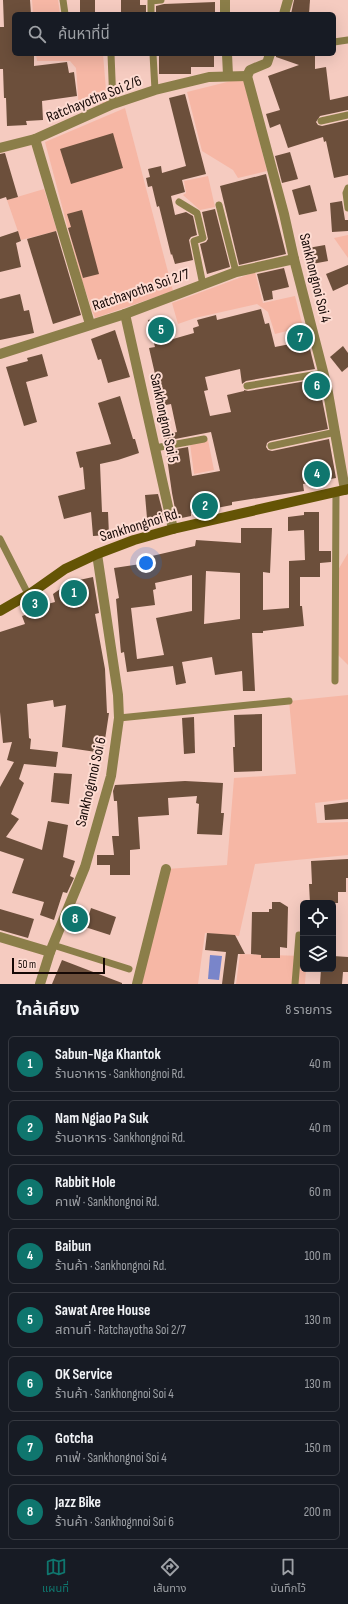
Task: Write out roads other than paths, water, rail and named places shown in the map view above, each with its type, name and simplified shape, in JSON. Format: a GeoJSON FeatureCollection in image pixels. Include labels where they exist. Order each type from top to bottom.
{"type":"FeatureCollection","features":[{"type":"Feature","properties":{"kind":"street"},"geometry":{"type":"LineString","coordinates":[[225,0],[225,12]]}},
{"type":"Feature","properties":{"kind":"street"},"geometry":{"type":"LineString","coordinates":[[285,12],[288,0]]}},
{"type":"Feature","properties":{"kind":"street"},"geometry":{"type":"LineString","coordinates":[[227,56],[228,75]]}},
{"type":"Feature","properties":{"kind":"street"},"geometry":{"type":"LineString","coordinates":[[247,76],[250,70],[266,63],[269,56]]}},
{"type":"Feature","properties":{"kind":"street","name":"Ratchayotha Soi 2/6"},"geometry":{"type":"LineString","coordinates":[[0,148],[35,138],[113,104],[155,90],[209,77],[228,75],[247,76]]}},
{"type":"Feature","properties":{"kind":"street","name":"Sankhongnoi Soi 4"},"geometry":{"type":"LineString","coordinates":[[247,76],[324,373],[336,432],[343,490]]}},
{"type":"Feature","properties":{"kind":"street"},"geometry":{"type":"LineString","coordinates":[[35,138],[90,324]]}},
{"type":"Feature","properties":{"kind":"street","name":"Ratchayotha Soi 2/7"},"geometry":{"type":"LineString","coordinates":[[0,354],[125,314],[236,272],[294,259]]}},
{"type":"Feature","properties":{"kind":"street","name":"Sankhongnoi Soi 5"},"geometry":{"type":"LineString","coordinates":[[125,314],[173,529]]}},
{"type":"Feature","properties":{"kind":"street","name":"Sankhongnoi Rd."},"geometry":{"type":"LineString","coordinates":[[0,610],[66,569],[97,554],[134,540],[173,529],[343,490]]}},
{"type":"Feature","properties":{"kind":"street","name":"Sankhognnoi Soi 6"},"geometry":{"type":"LineString","coordinates":[[40,984],[51,949],[86,867],[111,776],[119,718],[118,695],[97,554]]}},
{"type":"Feature","properties":{"kind":"street"},"geometry":{"type":"LineString","coordinates":[[137,984],[166,869]]}},
{"type":"Feature","properties":{"kind":"street"},"geometry":{"type":"LineString","coordinates":[[0,937],[51,949]]}},
{"type":"Feature","properties":{"kind":"lane"},"geometry":{"type":"LineString","coordinates":[[63,0],[65,12]]}},
{"type":"Feature","properties":{"kind":"lane"},"geometry":{"type":"LineString","coordinates":[[151,12],[151,1],[162,0]]}},
{"type":"Feature","properties":{"kind":"lane"},"geometry":{"type":"LineString","coordinates":[[336,42],[348,40]]}},
{"type":"Feature","properties":{"kind":"lane"},"geometry":{"type":"LineString","coordinates":[[111,56],[113,104]]}},
{"type":"Feature","properties":{"kind":"lane"},"geometry":{"type":"LineString","coordinates":[[153,56],[155,90]]}},
{"type":"Feature","properties":{"kind":"lane"},"geometry":{"type":"LineString","coordinates":[[321,121],[348,115]]}},
{"type":"Feature","properties":{"kind":"lane"},"geometry":{"type":"LineString","coordinates":[[348,188],[346,193],[348,208]]}},
{"type":"Feature","properties":{"kind":"lane"},"geometry":{"type":"LineString","coordinates":[[179,202],[198,213],[203,238],[194,241],[203,284]]}},
{"type":"Feature","properties":{"kind":"lane"},"geometry":{"type":"LineString","coordinates":[[219,205],[236,272]]}},
{"type":"Feature","properties":{"kind":"lane"},"geometry":{"type":"LineString","coordinates":[[246,386],[324,373]]}},
{"type":"Feature","properties":{"kind":"lane"},"geometry":{"type":"LineString","coordinates":[[271,446],[336,432]]}},
{"type":"Feature","properties":{"kind":"lane"},"geometry":{"type":"LineString","coordinates":[[155,448],[204,439]]}},
{"type":"Feature","properties":{"kind":"lane"},"geometry":{"type":"LineString","coordinates":[[335,681],[343,490]]}},
{"type":"Feature","properties":{"kind":"lane"},"geometry":{"type":"LineString","coordinates":[[0,539],[28,594]]}},
{"type":"Feature","properties":{"kind":"lane"},"geometry":{"type":"LineString","coordinates":[[119,718],[289,700]]}},
{"type":"Feature","properties":{"kind":"lane"},"geometry":{"type":"LineString","coordinates":[[295,984],[299,935]]}},
{"type":"Feature","properties":{"kind":"lane"},"geometry":{"type":"LineString","coordinates":[[51,949],[129,969]]}},
{"type":"Feature","properties":{"kind":"water"},"geometry":{"type":"Polygon","coordinates":[[[210,955],[222,956],[219,980],[208,979],[210,955]]]}},
{"type":"Feature","properties":{"kind":"place","name":"Sawat Aree House"},"geometry":{"type":"Point","coordinates":[161,330]}},
{"type":"Feature","properties":{"kind":"place","name":"Gotcha"},"geometry":{"type":"Point","coordinates":[300,338]}},
{"type":"Feature","properties":{"kind":"place","name":"OK Service"},"geometry":{"type":"Point","coordinates":[317,386]}},
{"type":"Feature","properties":{"kind":"place","name":"Baibun"},"geometry":{"type":"Point","coordinates":[317,474]}},
{"type":"Feature","properties":{"kind":"place","name":"Nam Ngiao Pa Suk"},"geometry":{"type":"Point","coordinates":[205,506]}},
{"type":"Feature","properties":{"kind":"place","name":"Sabun-Nga Khantok"},"geometry":{"type":"Point","coordinates":[74,593]}},
{"type":"Feature","properties":{"kind":"place","name":"Rabbit Hole"},"geometry":{"type":"Point","coordinates":[35,604]}},
{"type":"Feature","properties":{"kind":"place","name":"Jazz Bike"},"geometry":{"type":"Point","coordinates":[75,919]}}]}
